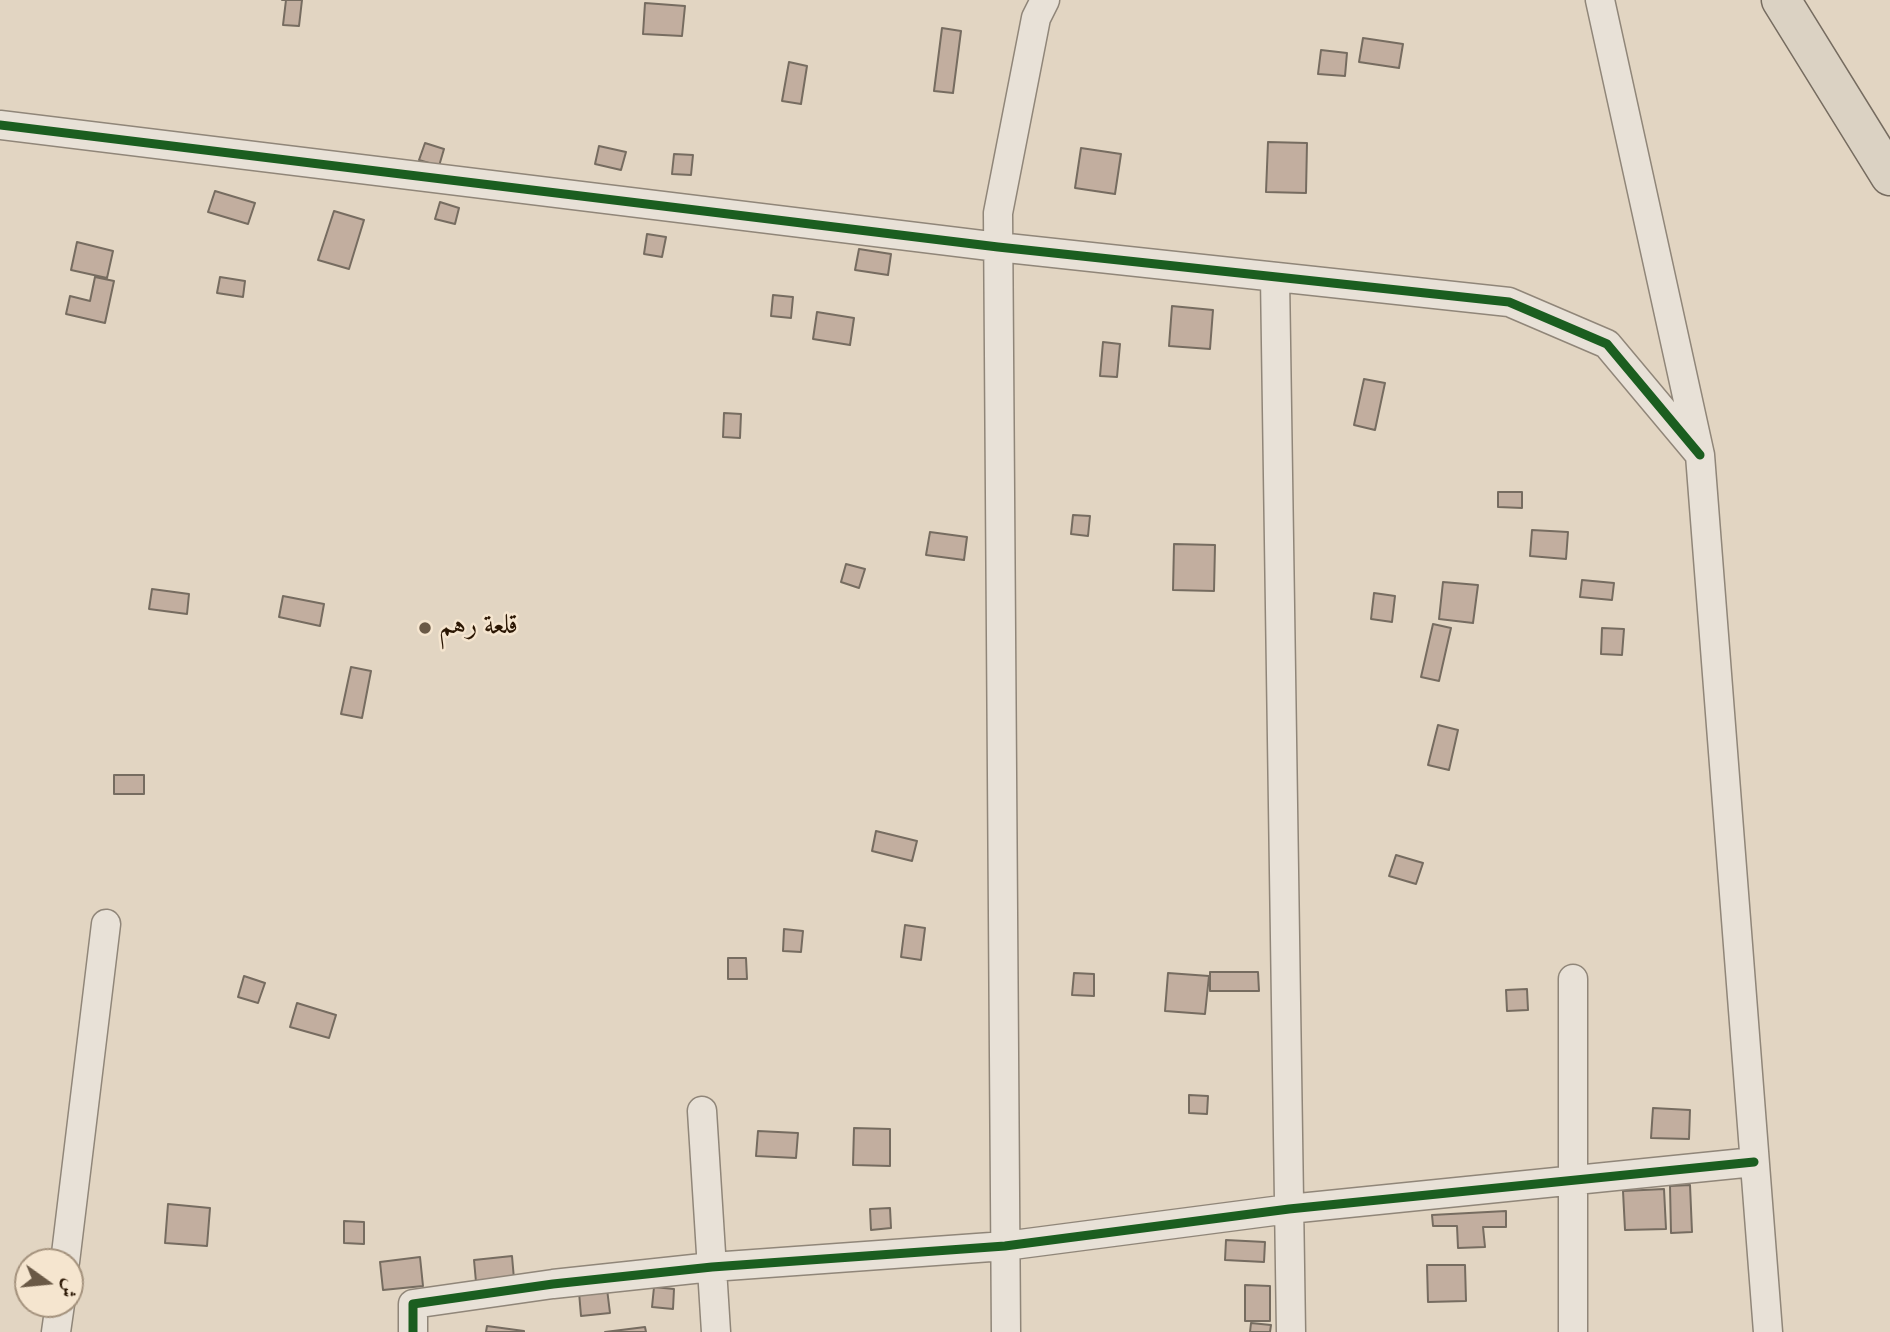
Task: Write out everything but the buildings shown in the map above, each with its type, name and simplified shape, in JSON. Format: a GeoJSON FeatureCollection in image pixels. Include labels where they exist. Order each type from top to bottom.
{"type":"FeatureCollection","features":[{"type":"Feature","properties":{"kind":"main road"},"geometry":{"type":"LineString","coordinates":[[1782,0],[1890,176]]}},
{"type":"Feature","properties":{"kind":"street"},"geometry":{"type":"LineString","coordinates":[[1006,1332],[998,213],[1036,18],[1045,0]]}},
{"type":"Feature","properties":{"kind":"street"},"geometry":{"type":"LineString","coordinates":[[1600,0],[1700,455],[1768,1332]]}},
{"type":"Feature","properties":{"kind":"street"},"geometry":{"type":"LineString","coordinates":[[0,125],[998,247],[1508,302],[1607,344],[1700,455]]}},
{"type":"Feature","properties":{"kind":"street"},"geometry":{"type":"LineString","coordinates":[[1275,277],[1291,1332]]}},
{"type":"Feature","properties":{"kind":"street"},"geometry":{"type":"LineString","coordinates":[[67,1248],[106,924]]}},
{"type":"Feature","properties":{"kind":"street"},"geometry":{"type":"LineString","coordinates":[[1573,979],[1573,1332]]}},
{"type":"Feature","properties":{"kind":"street"},"geometry":{"type":"LineString","coordinates":[[702,1111],[716,1332]]}},
{"type":"Feature","properties":{"kind":"street"},"geometry":{"type":"LineString","coordinates":[[413,1332],[413,1304],[554,1284],[712,1267],[1005,1246],[1289,1209],[1754,1162]]}},
{"type":"Feature","properties":{"kind":"cycle path"},"geometry":{"type":"LineString","coordinates":[[0,125],[998,247],[1509,302],[1607,344],[1700,455]]}},
{"type":"Feature","properties":{"kind":"cycle path"},"geometry":{"type":"LineString","coordinates":[[413,1332],[413,1304],[553,1284],[712,1267],[1005,1246],[1289,1209],[1754,1162]]}},
{"type":"Feature","properties":{"kind":"place","name":"قلعة رهم"},"geometry":{"type":"Point","coordinates":[425,628]}}]}
